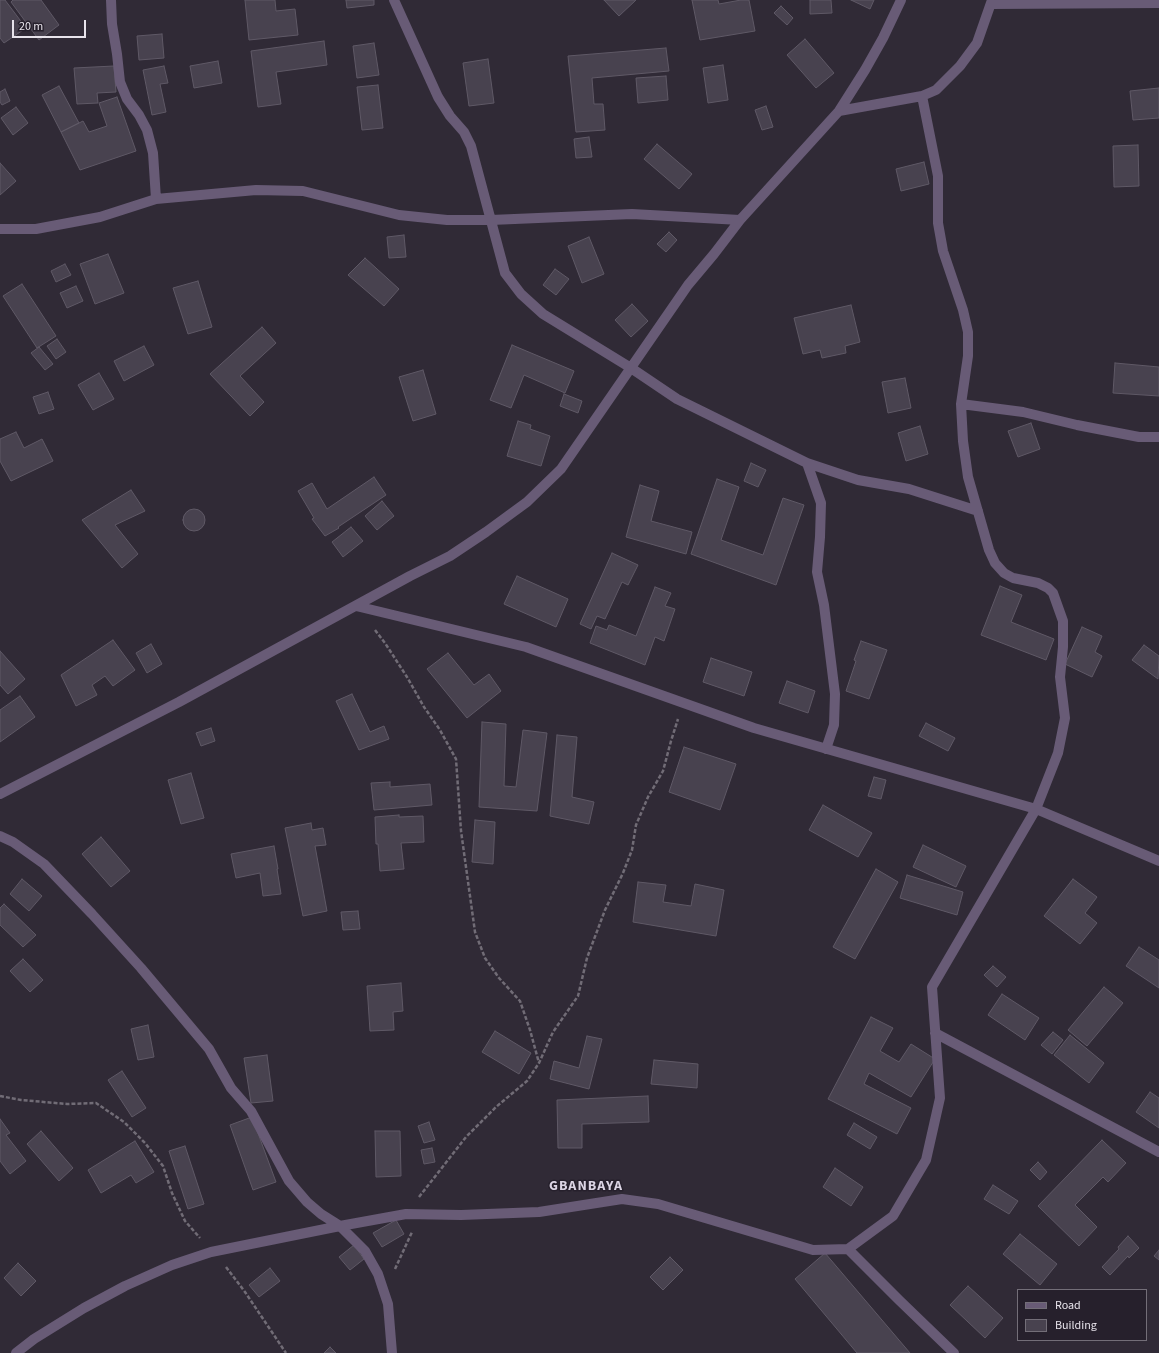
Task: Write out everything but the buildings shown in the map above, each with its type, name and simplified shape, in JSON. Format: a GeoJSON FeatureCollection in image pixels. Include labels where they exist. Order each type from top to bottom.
{"type":"FeatureCollection","features":[{"type":"Feature","properties":{"kind":"street"},"geometry":{"type":"LineString","coordinates":[[111,0],[112,24],[120,82],[127,99],[139,115],[147,130],[153,153],[156,199]]}},
{"type":"Feature","properties":{"kind":"street"},"geometry":{"type":"LineString","coordinates":[[394,0],[438,97],[450,116],[464,132],[471,146],[506,272],[521,294],[543,314],[631,368],[677,399],[807,463],[858,480],[909,489],[978,511]]}},
{"type":"Feature","properties":{"kind":"street"},"geometry":{"type":"LineString","coordinates":[[0,794],[179,702],[410,576],[450,556],[527,502],[561,469],[688,285],[740,220],[839,111],[883,38],[901,0]]}},
{"type":"Feature","properties":{"kind":"street"},"geometry":{"type":"LineString","coordinates":[[839,111],[922,96],[936,90],[960,66],[977,43],[991,2],[1158,2]]}},
{"type":"Feature","properties":{"kind":"street"},"geometry":{"type":"LineString","coordinates":[[16,1353],[34,1339],[84,1308],[125,1286],[172,1264],[211,1252],[406,1214],[461,1215],[539,1212],[622,1199],[658,1204],[813,1250],[848,1249],[893,1216],[926,1160],[940,1098],[932,986],[1036,809],[1058,753],[1065,718],[1060,677],[1063,647],[1062,621],[1053,593],[1048,588],[1038,583],[1013,578],[1004,574],[995,563],[989,550],[968,477],[963,441],[961,404],[968,356],[968,332],[963,310],[943,250],[938,223],[938,176],[922,96]]}},
{"type":"Feature","properties":{"kind":"street"},"geometry":{"type":"LineString","coordinates":[[0,229],[36,229],[100,217],[156,199],[256,190],[303,191],[399,215],[447,220],[491,220],[632,214],[740,220]]}},
{"type":"Feature","properties":{"kind":"street"},"geometry":{"type":"LineString","coordinates":[[961,404],[1023,412],[1077,425],[1139,437],[1159,437]]}},
{"type":"Feature","properties":{"kind":"street"},"geometry":{"type":"LineString","coordinates":[[807,463],[821,503],[820,537],[816,572],[824,605],[835,694],[834,725],[826,749]]}},
{"type":"Feature","properties":{"kind":"street"},"geometry":{"type":"LineString","coordinates":[[356,606],[526,647],[754,728],[1036,809],[1159,861]]}},
{"type":"Feature","properties":{"kind":"street"},"geometry":{"type":"LineString","coordinates":[[0,836],[13,842],[44,864],[141,968],[209,1049],[231,1088],[251,1111],[289,1181],[321,1214],[340,1226],[365,1250],[378,1274],[388,1304],[392,1353]]}},
{"type":"Feature","properties":{"kind":"street"},"geometry":{"type":"LineString","coordinates":[[935,1033],[1159,1152]]}},
{"type":"Feature","properties":{"kind":"street"},"geometry":{"type":"LineString","coordinates":[[848,1249],[954,1353]]}},
{"type":"Feature","properties":{"kind":"path"},"geometry":{"type":"LineString","coordinates":[[356,606],[385,643],[424,707],[440,730],[456,759],[461,831],[474,932],[485,958],[499,978],[520,1001],[539,1063]]}},
{"type":"Feature","properties":{"kind":"path"},"geometry":{"type":"LineString","coordinates":[[388,1304],[396,1269],[412,1233],[406,1214],[466,1137],[496,1107],[527,1081],[539,1063],[553,1032],[578,996],[586,958],[605,910],[623,873],[632,850],[636,826],[642,811],[663,771],[671,741],[684,703]]}},
{"type":"Feature","properties":{"kind":"path"},"geometry":{"type":"LineString","coordinates":[[0,1096],[21,1100],[67,1104],[96,1102],[124,1122],[145,1143],[163,1166],[172,1193],[185,1221],[211,1252],[224,1263],[286,1353]]}},
{"type":"Feature","properties":{"kind":"district","name":"GBANBAYA"},"geometry":{"type":"Point","coordinates":[586,1187]}}]}
